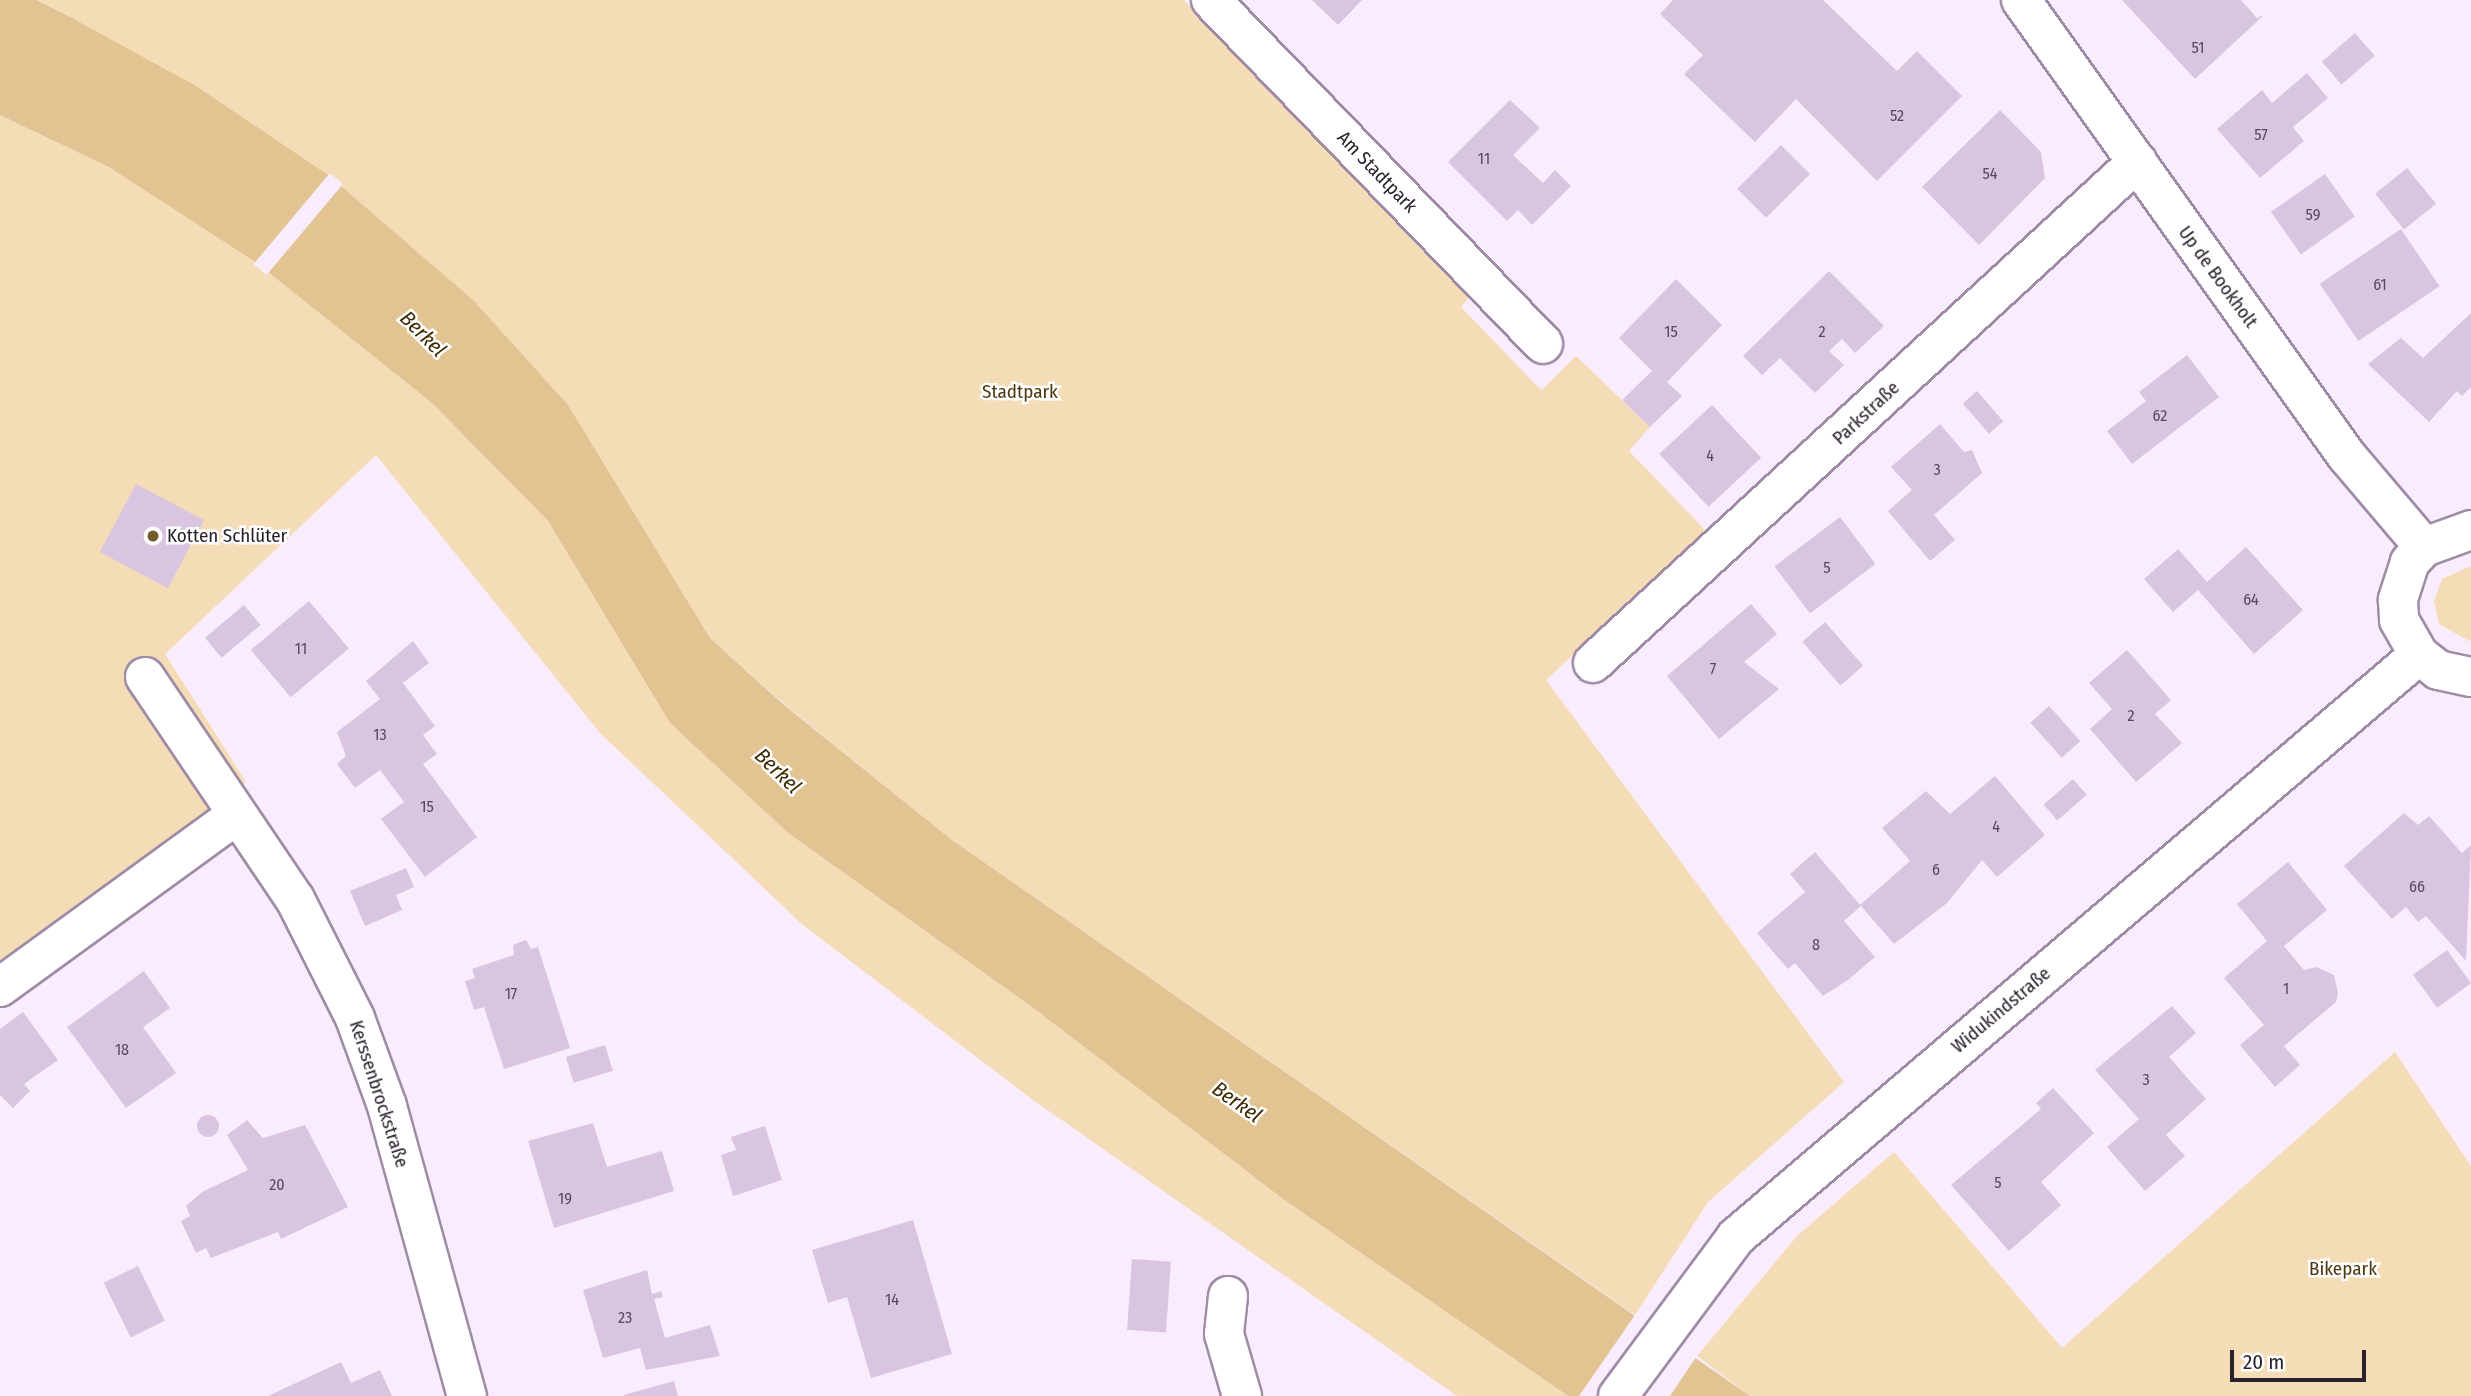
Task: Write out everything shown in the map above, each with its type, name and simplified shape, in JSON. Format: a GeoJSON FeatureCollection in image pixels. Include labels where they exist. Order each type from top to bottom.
{"type":"FeatureCollection","features":[{"type":"Feature","properties":{"kind":"street","name":"Am Stadtpark"},"geometry":{"type":"LineString","coordinates":[[1211,0],[1543,344]]}},
{"type":"Feature","properties":{"kind":"street","name":"Up de Bookholt"},"geometry":{"type":"LineString","coordinates":[[2021,0],[2346,455],[2424,547]]}},
{"type":"Feature","properties":{"kind":"street","name":"Parkstraße"},"geometry":{"type":"LineString","coordinates":[[1593,663],[2137,162]]}},
{"type":"Feature","properties":{"kind":"street"},"geometry":{"type":"LineString","coordinates":[[2471,530],[2424,547],[2410,562],[2398,600],[2407,639],[2418,655],[2438,670],[2471,677]]}},
{"type":"Feature","properties":{"kind":"street","name":"Widukindstraße"},"geometry":{"type":"LineString","coordinates":[[1618,1396],[1683,1301],[1736,1237],[2418,655]]}},
{"type":"Feature","properties":{"kind":"street","name":"Kerssenbrockstraße"},"geometry":{"type":"LineString","coordinates":[[145,677],[235,816],[295,899],[355,1018],[387,1105],[467,1396]]}},
{"type":"Feature","properties":{"kind":"street"},"geometry":{"type":"LineString","coordinates":[[0,987],[235,816]]}},
{"type":"Feature","properties":{"kind":"street"},"geometry":{"type":"LineString","coordinates":[[1228,1296],[1224,1334],[1242,1396]]}},
{"type":"Feature","properties":{"kind":"green space","name":"Stadtpark"},"geometry":{"type":"Polygon","coordinates":[[[36,0],[1184,0],[1471,295],[1461,307],[1537,386],[1542,390],[1576,356],[1650,427],[1629,451],[1706,531],[1546,680],[1844,1082],[1708,1202],[1635,1315],[952,840],[785,705],[710,638],[568,406],[432,403],[548,521],[670,723],[788,833],[1028,1004],[1283,1199],[1568,1396],[1457,1396],[1033,1100],[803,925],[600,733],[376,455],[165,654],[246,782],[0,960],[0,115],[16,123],[70,17],[36,0]]]}},
{"type":"Feature","properties":{"kind":"green space"},"geometry":{"type":"Polygon","coordinates":[[[2471,566],[2469,641],[2439,624],[2434,601],[2442,579],[2471,566]]]}},
{"type":"Feature","properties":{"kind":"green space","name":"Bikepark"},"geometry":{"type":"Polygon","coordinates":[[[2395,1052],[2471,1166],[2471,1396],[1750,1396],[1697,1356],[1797,1236],[1894,1152],[2062,1348],[2395,1052]]]}},
{"type":"Feature","properties":{"kind":"water","name":"Berkel"},"geometry":{"type":"Polygon","coordinates":[[[0,0],[36,0],[70,17],[196,86],[328,175],[473,300],[568,405],[710,638],[784,705],[952,840],[1750,1396],[1568,1396],[1283,1199],[1028,1004],[788,833],[670,723],[548,521],[431,402],[257,263],[109,167],[0,115],[0,0]]]}},
{"type":"Feature","properties":{"kind":"pier"},"geometry":{"type":"Polygon","coordinates":[[[330,173],[343,184],[267,275],[254,264],[330,173]]]}},
{"type":"Feature","properties":{"kind":"pier"},"geometry":{"type":"Polygon","coordinates":[[[1637,1312],[1699,1353],[1670,1396],[1579,1396],[1637,1312]]]}},
{"type":"Feature","properties":{"kind":"building"},"geometry":{"type":"Polygon","coordinates":[[[1312,0],[1362,0],[1338,25],[1312,0]]]}},
{"type":"Feature","properties":{"kind":"building"},"geometry":{"type":"Polygon","coordinates":[[[1673,0],[1823,0],[1897,71],[1917,51],[1962,96],[1877,181],[1796,99],[1755,142],[1684,74],[1703,55],[1660,14],[1673,0]]]}},
{"type":"Feature","properties":{"kind":"building"},"geometry":{"type":"Polygon","coordinates":[[[2122,0],[2241,0],[2257,18],[2264,15],[2195,79],[2122,0]]]}},
{"type":"Feature","properties":{"kind":"building"},"geometry":{"type":"Polygon","coordinates":[[[2355,33],[2375,56],[2341,85],[2322,62],[2355,33]]]}},
{"type":"Feature","properties":{"kind":"building"},"geometry":{"type":"Polygon","coordinates":[[[2307,73],[2328,98],[2293,127],[2304,141],[2260,178],[2217,129],[2262,90],[2272,103],[2307,73]]]}},
{"type":"Feature","properties":{"kind":"building"},"geometry":{"type":"Polygon","coordinates":[[[1510,100],[1540,128],[1513,155],[1543,183],[1555,170],[1571,186],[1532,225],[1518,210],[1507,221],[1448,162],[1510,100]]]}},
{"type":"Feature","properties":{"kind":"building"},"geometry":{"type":"Polygon","coordinates":[[[2000,110],[2041,152],[2045,178],[1979,245],[1922,187],[2000,110]]]}},
{"type":"Feature","properties":{"kind":"building"},"geometry":{"type":"Polygon","coordinates":[[[1781,145],[1810,174],[1766,218],[1737,189],[1781,145]]]}},
{"type":"Feature","properties":{"kind":"building"},"geometry":{"type":"Polygon","coordinates":[[[2407,168],[2436,204],[2404,230],[2375,194],[2407,168]]]}},
{"type":"Feature","properties":{"kind":"building"},"geometry":{"type":"Polygon","coordinates":[[[2325,174],[2355,217],[2301,254],[2271,212],[2325,174]]]}},
{"type":"Feature","properties":{"kind":"building"},"geometry":{"type":"Polygon","coordinates":[[[2401,229],[2440,286],[2358,341],[2320,284],[2401,229]]]}},
{"type":"Feature","properties":{"kind":"building"},"geometry":{"type":"Polygon","coordinates":[[[1829,271],[1884,326],[1855,353],[1842,339],[1829,351],[1844,365],[1815,393],[1780,358],[1762,375],[1743,356],[1829,271]]]}},
{"type":"Feature","properties":{"kind":"building"},"geometry":{"type":"Polygon","coordinates":[[[1676,279],[1722,325],[1667,382],[1682,396],[1650,427],[1622,400],[1652,371],[1619,338],[1676,279]]]}},
{"type":"Feature","properties":{"kind":"building"},"geometry":{"type":"Polygon","coordinates":[[[2471,313],[2471,387],[2462,396],[2457,391],[2429,422],[2368,364],[2401,338],[2423,358],[2471,313]]]}},
{"type":"Feature","properties":{"kind":"building"},"geometry":{"type":"Polygon","coordinates":[[[2187,355],[2219,397],[2132,464],[2107,431],[2146,401],[2139,392],[2187,355]]]}},
{"type":"Feature","properties":{"kind":"building"},"geometry":{"type":"Polygon","coordinates":[[[1977,391],[2003,421],[1989,434],[1963,403],[1977,391]]]}},
{"type":"Feature","properties":{"kind":"building"},"geometry":{"type":"Polygon","coordinates":[[[1712,405],[1761,458],[1708,507],[1659,454],[1712,405]]]}},
{"type":"Feature","properties":{"kind":"building"},"geometry":{"type":"Polygon","coordinates":[[[1940,424],[1964,452],[1972,450],[1982,473],[1934,515],[1955,540],[1930,561],[1888,511],[1912,490],[1891,467],[1940,424]]]}},
{"type":"Feature","properties":{"kind":"building","name":"Kotten Schlüter"},"geometry":{"type":"Polygon","coordinates":[[[136,484],[204,520],[168,588],[100,552],[136,484]]]}},
{"type":"Feature","properties":{"kind":"building"},"geometry":{"type":"Polygon","coordinates":[[[1840,517],[1876,564],[1810,613],[1775,566],[1840,517]]]}},
{"type":"Feature","properties":{"kind":"building"},"geometry":{"type":"Polygon","coordinates":[[[2246,547],[2303,610],[2254,654],[2198,590],[2173,612],[2144,579],[2178,549],[2207,582],[2246,547]]]}},
{"type":"Feature","properties":{"kind":"building"},"geometry":{"type":"Polygon","coordinates":[[[309,601],[349,648],[291,697],[251,650],[309,601]]]}},
{"type":"Feature","properties":{"kind":"building"},"geometry":{"type":"Polygon","coordinates":[[[1751,604],[1777,634],[1744,662],[1779,689],[1719,739],[1667,676],[1751,604]]]}},
{"type":"Feature","properties":{"kind":"building"},"geometry":{"type":"Polygon","coordinates":[[[244,605],[261,625],[222,658],[205,638],[244,605]]]}},
{"type":"Feature","properties":{"kind":"building"},"geometry":{"type":"Polygon","coordinates":[[[1825,622],[1863,666],[1840,685],[1802,642],[1825,622]]]}},
{"type":"Feature","properties":{"kind":"building"},"geometry":{"type":"Polygon","coordinates":[[[413,641],[429,663],[403,683],[435,726],[423,735],[437,754],[423,764],[477,837],[425,877],[381,819],[404,802],[380,770],[355,788],[337,764],[346,756],[337,732],[380,699],[366,681],[413,641]]]}},
{"type":"Feature","properties":{"kind":"building"},"geometry":{"type":"Polygon","coordinates":[[[2127,650],[2171,700],[2155,714],[2182,743],[2136,782],[2090,729],[2112,709],[2089,683],[2127,650]]]}},
{"type":"Feature","properties":{"kind":"building"},"geometry":{"type":"Polygon","coordinates":[[[2049,706],[2080,741],[2062,758],[2030,723],[2049,706]]]}},
{"type":"Feature","properties":{"kind":"building"},"geometry":{"type":"Polygon","coordinates":[[[1995,776],[2045,835],[1997,877],[1982,860],[1947,903],[1894,944],[1861,906],[1844,921],[1875,957],[1848,980],[1823,996],[1795,963],[1788,969],[1757,933],[1805,892],[1790,874],[1815,852],[1860,905],[1910,861],[1882,828],[1926,791],[1950,814],[1995,776]]]}},
{"type":"Feature","properties":{"kind":"building"},"geometry":{"type":"Polygon","coordinates":[[[2073,779],[2087,795],[2057,820],[2044,805],[2073,779]]]}},
{"type":"Feature","properties":{"kind":"building"},"geometry":{"type":"Polygon","coordinates":[[[2404,813],[2418,825],[2429,816],[2462,853],[2471,845],[2466,961],[2426,916],[2418,922],[2406,907],[2392,919],[2344,866],[2404,813]]]}},
{"type":"Feature","properties":{"kind":"building"},"geometry":{"type":"Polygon","coordinates":[[[2288,862],[2327,910],[2284,946],[2304,970],[2316,967],[2334,975],[2338,993],[2336,1002],[2284,1046],[2300,1065],[2275,1087],[2240,1045],[2264,1025],[2224,978],[2267,941],[2237,904],[2288,862]]]}},
{"type":"Feature","properties":{"kind":"building"},"geometry":{"type":"Polygon","coordinates":[[[406,868],[414,887],[396,895],[402,910],[365,926],[350,891],[406,868]]]}},
{"type":"Feature","properties":{"kind":"building"},"geometry":{"type":"Polygon","coordinates":[[[526,940],[531,949],[538,947],[570,1048],[504,1069],[484,1007],[474,1010],[465,981],[475,978],[472,969],[514,955],[513,945],[526,940]]]}},
{"type":"Feature","properties":{"kind":"building"},"geometry":{"type":"Polygon","coordinates":[[[2447,950],[2471,983],[2437,1008],[2413,975],[2447,950]]]}},
{"type":"Feature","properties":{"kind":"building"},"geometry":{"type":"Polygon","coordinates":[[[144,971],[170,1008],[143,1027],[176,1073],[126,1108],[67,1027],[144,971]]]}},
{"type":"Feature","properties":{"kind":"building"},"geometry":{"type":"Polygon","coordinates":[[[2172,1006],[2196,1033],[2169,1057],[2206,1099],[2166,1135],[2185,1156],[2145,1191],[2107,1147],[2139,1119],[2095,1070],[2172,1006]]]}},
{"type":"Feature","properties":{"kind":"building"},"geometry":{"type":"Polygon","coordinates":[[[23,1012],[58,1060],[24,1084],[30,1091],[13,1108],[0,1095],[0,1029],[23,1012]]]}},
{"type":"Feature","properties":{"kind":"building"},"geometry":{"type":"Polygon","coordinates":[[[605,1045],[613,1071],[574,1083],[566,1057],[605,1045]]]}},
{"type":"Feature","properties":{"kind":"building"},"geometry":{"type":"Polygon","coordinates":[[[2053,1088],[2094,1133],[2041,1182],[2061,1205],[2009,1251],[1951,1185],[2041,1109],[2036,1103],[2053,1088]]]}},
{"type":"Feature","properties":{"kind":"building"},"geometry":{"type":"Polygon","coordinates":[[[208,1115],[216,1118],[219,1126],[216,1134],[208,1137],[200,1134],[197,1126],[200,1118],[208,1115]]]}},
{"type":"Feature","properties":{"kind":"building"},"geometry":{"type":"Polygon","coordinates":[[[247,1120],[263,1138],[305,1125],[348,1207],[281,1239],[278,1232],[211,1258],[206,1248],[196,1253],[181,1221],[190,1216],[186,1206],[202,1192],[248,1170],[227,1135],[247,1120]]]}},
{"type":"Feature","properties":{"kind":"building"},"geometry":{"type":"Polygon","coordinates":[[[593,1123],[607,1167],[662,1151],[674,1191],[554,1228],[528,1141],[593,1123]]]}},
{"type":"Feature","properties":{"kind":"building"},"geometry":{"type":"Polygon","coordinates":[[[765,1126],[782,1180],[733,1196],[721,1155],[736,1150],[731,1137],[765,1126]]]}},
{"type":"Feature","properties":{"kind":"building"},"geometry":{"type":"Polygon","coordinates":[[[913,1220],[952,1354],[871,1378],[847,1297],[828,1303],[812,1250],[913,1220]]]}},
{"type":"Feature","properties":{"kind":"building"},"geometry":{"type":"Polygon","coordinates":[[[1132,1259],[1171,1262],[1166,1333],[1127,1330],[1132,1259]]]}},
{"type":"Feature","properties":{"kind":"building"},"geometry":{"type":"Polygon","coordinates":[[[138,1266],[165,1321],[131,1337],[104,1283],[138,1266]]]}},
{"type":"Feature","properties":{"kind":"building"},"geometry":{"type":"Polygon","coordinates":[[[647,1270],[652,1294],[661,1291],[663,1297],[654,1299],[665,1338],[710,1325],[720,1356],[646,1370],[640,1348],[603,1358],[583,1290],[647,1270]]]}},
{"type":"Feature","properties":{"kind":"building"},"geometry":{"type":"Polygon","coordinates":[[[341,1362],[351,1383],[380,1370],[392,1396],[268,1396],[341,1362]]]}},
{"type":"Feature","properties":{"kind":"building"},"geometry":{"type":"Polygon","coordinates":[[[674,1381],[678,1396],[624,1396],[624,1395],[674,1381]]]}},
{"type":"Feature","properties":{"kind":"place","name":"Kotten Schlüter"},"geometry":{"type":"Point","coordinates":[153,536]}}]}
